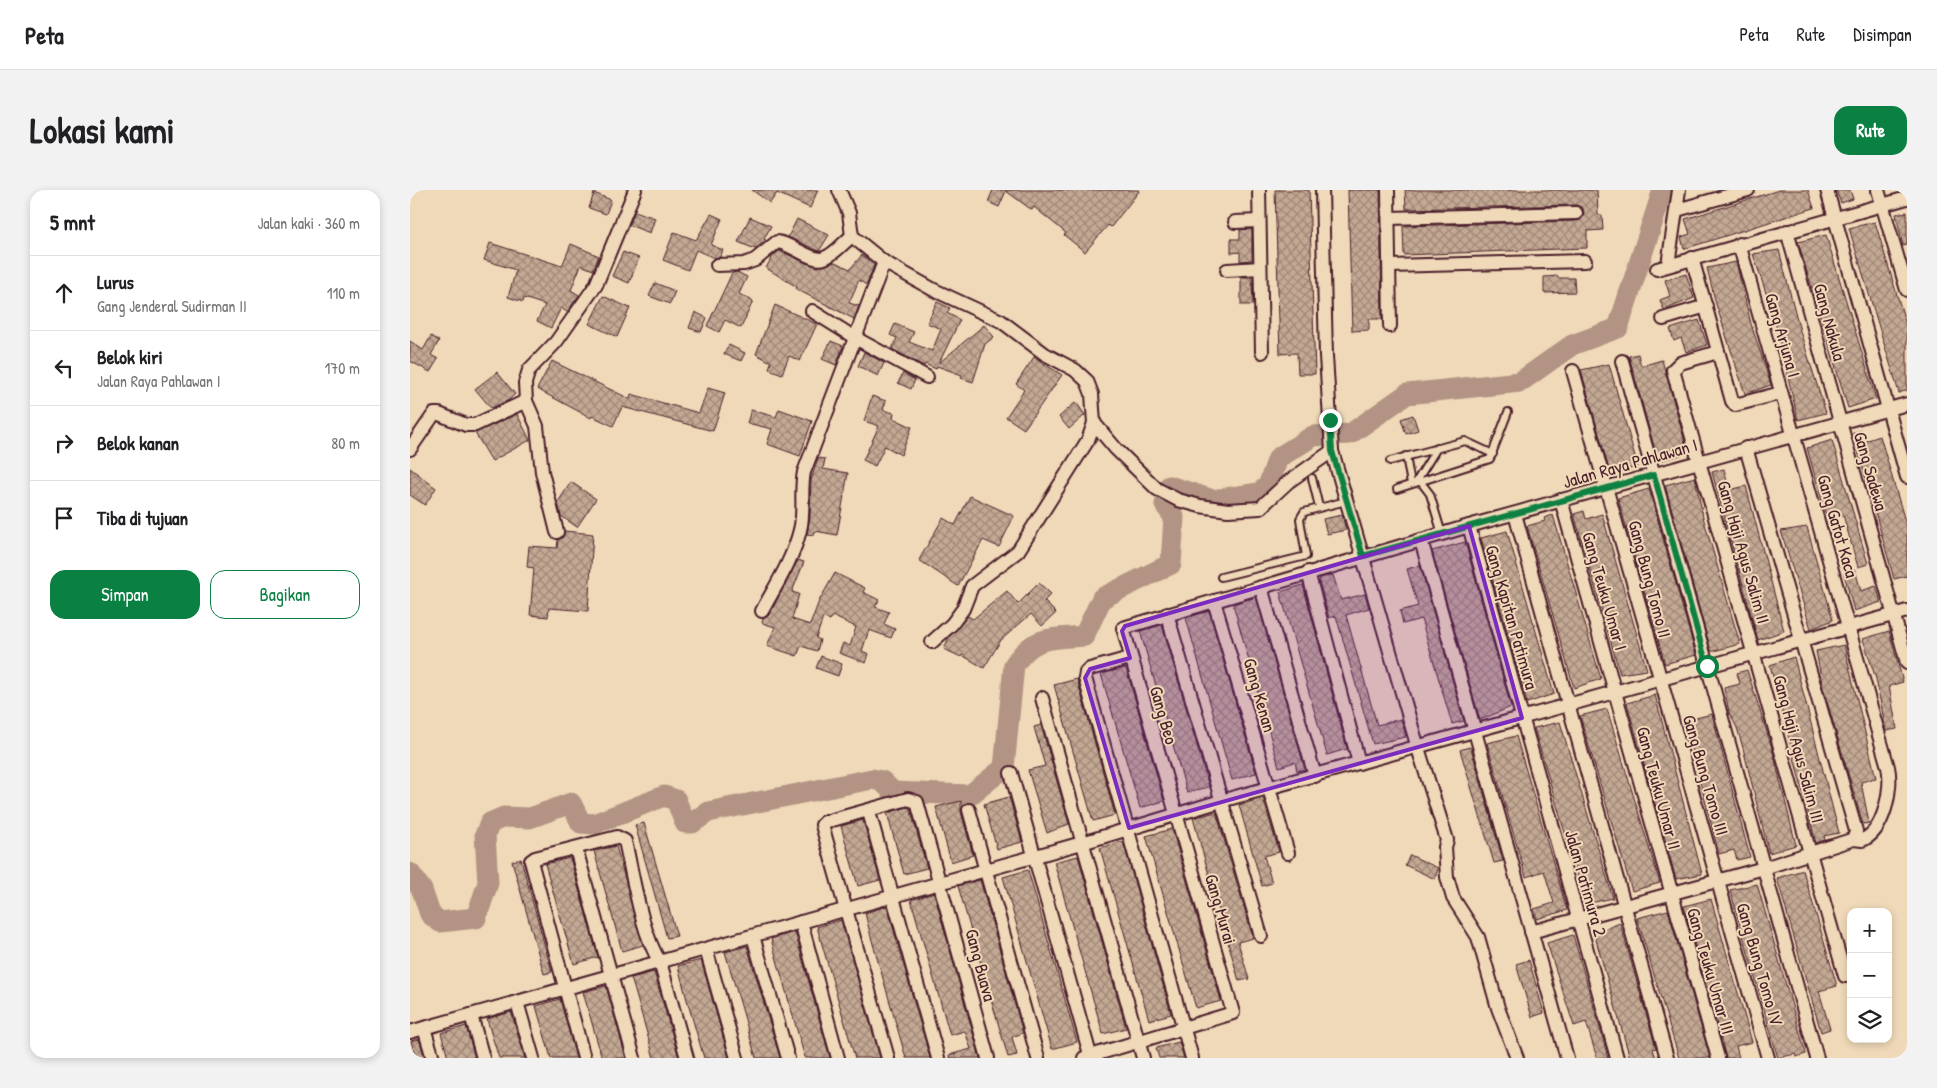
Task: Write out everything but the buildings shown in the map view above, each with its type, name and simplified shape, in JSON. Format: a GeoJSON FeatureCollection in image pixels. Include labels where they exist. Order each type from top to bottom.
{"type":"FeatureCollection","features":[{"type":"Feature","properties":{"kind":"street"},"geometry":{"type":"LineString","coordinates":[[557,532],[542,472],[537,426],[526,401],[525,383],[529,370],[556,342],[596,285],[635,190]]}},
{"type":"Feature","properties":{"kind":"street"},"geometry":{"type":"LineString","coordinates":[[839,190],[850,213],[852,236],[884,262],[934,290],[1001,321],[1045,354],[1075,370],[1087,381],[1092,394],[1094,423],[1088,440],[1018,551],[972,586],[962,609],[952,624],[932,642]]}},
{"type":"Feature","properties":{"kind":"street"},"geometry":{"type":"LineString","coordinates":[[1259,190],[1262,352]]}},
{"type":"Feature","properties":{"kind":"street"},"geometry":{"type":"LineString","coordinates":[[1322,190],[1331,448],[1418,748],[1447,840],[1445,847],[1447,877],[1453,898],[1478,937],[1498,1008],[1517,1058]]}},
{"type":"Feature","properties":{"kind":"street"},"geometry":{"type":"LineString","coordinates":[[1388,190],[1390,326]]}},
{"type":"Feature","properties":{"kind":"street"},"geometry":{"type":"LineString","coordinates":[[1679,190],[1662,267],[1907,198]]}},
{"type":"Feature","properties":{"kind":"street"},"geometry":{"type":"LineString","coordinates":[[1676,210],[1748,190]]}},
{"type":"Feature","properties":{"kind":"street"},"geometry":{"type":"LineString","coordinates":[[1827,190],[1907,477]]}},
{"type":"Feature","properties":{"kind":"street"},"geometry":{"type":"LineString","coordinates":[[1878,190],[1907,290]]}},
{"type":"Feature","properties":{"kind":"street"},"geometry":{"type":"LineString","coordinates":[[1388,218],[1576,214]]}},
{"type":"Feature","properties":{"kind":"street"},"geometry":{"type":"LineString","coordinates":[[1235,222],[1260,221]]}},
{"type":"Feature","properties":{"kind":"street","name":"Gang Nakula"},"geometry":{"type":"LineString","coordinates":[[1787,231],[1840,423]]}},
{"type":"Feature","properties":{"kind":"street"},"geometry":{"type":"LineString","coordinates":[[717,265],[744,264],[755,260],[777,242],[787,243],[816,258],[824,258],[852,236]]}},
{"type":"Feature","properties":{"kind":"street","name":"Gang Arjuna I"},"geometry":{"type":"LineString","coordinates":[[1739,244],[1794,435]]}},
{"type":"Feature","properties":{"kind":"street"},"geometry":{"type":"LineString","coordinates":[[1692,258],[1734,405],[1782,393]]}},
{"type":"Feature","properties":{"kind":"street"},"geometry":{"type":"LineString","coordinates":[[1390,266],[1585,261]]}},
{"type":"Feature","properties":{"kind":"street"},"geometry":{"type":"LineString","coordinates":[[762,611],[792,555],[798,538],[801,529],[801,489],[804,472],[857,339],[884,262]]}},
{"type":"Feature","properties":{"kind":"street"},"geometry":{"type":"LineString","coordinates":[[1227,270],[1260,268]]}},
{"type":"Feature","properties":{"kind":"street"},"geometry":{"type":"LineString","coordinates":[[1664,318],[1706,306]]}},
{"type":"Feature","properties":{"kind":"street"},"geometry":{"type":"LineString","coordinates":[[812,311],[857,339],[927,377]]}},
{"type":"Feature","properties":{"kind":"street","name":"Gang Haji Agus Salim II"},"geometry":{"type":"LineString","coordinates":[[1718,352],[1675,366],[1673,370],[1754,653]]}},
{"type":"Feature","properties":{"kind":"street"},"geometry":{"type":"LineString","coordinates":[[1622,361],[1817,1058]]}},
{"type":"Feature","properties":{"kind":"street","name":"Gang Bung Tomo II"},"geometry":{"type":"LineString","coordinates":[[1573,371],[1660,679]]}},
{"type":"Feature","properties":{"kind":"street"},"geometry":{"type":"LineString","coordinates":[[410,449],[434,414],[466,425],[475,425],[526,401]]}},
{"type":"Feature","properties":{"kind":"street","name":"Jalan Raya Pahlawan I"},"geometry":{"type":"LineString","coordinates":[[1125,626],[1167,614],[1216,606],[1261,587],[1308,572],[1907,404]]}},
{"type":"Feature","properties":{"kind":"street"},"geometry":{"type":"LineString","coordinates":[[1094,423],[1157,490],[1178,500],[1228,510],[1260,508],[1288,482],[1331,448]]}},
{"type":"Feature","properties":{"kind":"street","name":"Gang Sadewa"},"geometry":{"type":"LineString","coordinates":[[1840,423],[1901,613],[1907,663]]}},
{"type":"Feature","properties":{"kind":"street","name":"Gang Gatot Kaca"},"geometry":{"type":"LineString","coordinates":[[1794,435],[1889,774],[1883,814],[1875,833],[1862,840],[1854,839]]}},
{"type":"Feature","properties":{"kind":"street"},"geometry":{"type":"LineString","coordinates":[[1531,932],[1764,868],[1854,839],[1856,831],[1746,448]]}},
{"type":"Feature","properties":{"kind":"street","name":"Gang Teuku Umar I"},"geometry":{"type":"LineString","coordinates":[[1561,500],[1615,692]]}},
{"type":"Feature","properties":{"kind":"street"},"geometry":{"type":"LineString","coordinates":[[1515,514],[1667,1058]]}},
{"type":"Feature","properties":{"kind":"street","name":"Gang Kapitan Patimura"},"geometry":{"type":"LineString","coordinates":[[1468,526],[1522,718]]}},
{"type":"Feature","properties":{"kind":"street"},"geometry":{"type":"LineString","coordinates":[[1421,540],[1567,1058]]}},
{"type":"Feature","properties":{"kind":"street"},"geometry":{"type":"LineString","coordinates":[[1308,572],[1359,763]]}},
{"type":"Feature","properties":{"kind":"street"},"geometry":{"type":"LineString","coordinates":[[1261,587],[1315,776]]}},
{"type":"Feature","properties":{"kind":"street","name":"Gang Kenan"},"geometry":{"type":"LineString","coordinates":[[1216,606],[1288,853]]}},
{"type":"Feature","properties":{"kind":"street"},"geometry":{"type":"LineString","coordinates":[[410,1032],[1082,843],[1221,801],[1901,613]]}},
{"type":"Feature","properties":{"kind":"street"},"geometry":{"type":"LineString","coordinates":[[1167,614],[1261,936]]}},
{"type":"Feature","properties":{"kind":"street","name":"Gang Beo"},"geometry":{"type":"LineString","coordinates":[[1125,626],[1122,631],[1175,815]]}},
{"type":"Feature","properties":{"kind":"street","name":"Gang Haji Agus Salim III"},"geometry":{"type":"LineString","coordinates":[[1754,653],[1845,976]]}},
{"type":"Feature","properties":{"kind":"street"},"geometry":{"type":"LineString","coordinates":[[1130,658],[1090,669],[1086,672],[1086,678],[1192,1058]]}},
{"type":"Feature","properties":{"kind":"street","name":"Gang Bung Tomo III"},"geometry":{"type":"LineString","coordinates":[[1660,679],[1718,880]]}},
{"type":"Feature","properties":{"kind":"street","name":"Gang Teuku Umar II"},"geometry":{"type":"LineString","coordinates":[[1615,692],[1670,893]]}},
{"type":"Feature","properties":{"kind":"street"},"geometry":{"type":"LineString","coordinates":[[1042,698],[1143,1058]]}},
{"type":"Feature","properties":{"kind":"street","name":"Jalan Patimura 2"},"geometry":{"type":"LineString","coordinates":[[1522,718],[1617,1058]]}},
{"type":"Feature","properties":{"kind":"street"},"geometry":{"type":"LineString","coordinates":[[1011,773],[1088,1057],[1184,1028]]}},
{"type":"Feature","properties":{"kind":"street","name":"Gang Buava"},"geometry":{"type":"LineString","coordinates":[[869,812],[908,799],[917,802],[988,1058]]}},
{"type":"Feature","properties":{"kind":"street"},"geometry":{"type":"LineString","coordinates":[[969,810],[1038,1058]]}},
{"type":"Feature","properties":{"kind":"street"},"geometry":{"type":"LineString","coordinates":[[888,1058],[822,826],[825,822],[869,812],[938,1058]]}},
{"type":"Feature","properties":{"kind":"street","name":"Gang Murai"},"geometry":{"type":"LineString","coordinates":[[1175,815],[1233,1013],[1184,1028]]}},
{"type":"Feature","properties":{"kind":"street"},"geometry":{"type":"LineString","coordinates":[[584,1058],[531,861],[534,858],[618,837],[625,840],[641,910],[655,954],[660,962],[687,1058]]}},
{"type":"Feature","properties":{"kind":"street"},"geometry":{"type":"LineString","coordinates":[[576,849],[634,1058]]}},
{"type":"Feature","properties":{"kind":"street","name":"Gang Bung Tomo IV"},"geometry":{"type":"LineString","coordinates":[[1718,880],[1768,1058]]}},
{"type":"Feature","properties":{"kind":"street","name":"Gang Teuku Umar III"},"geometry":{"type":"LineString","coordinates":[[1670,893],[1718,1058]]}},
{"type":"Feature","properties":{"kind":"street"},"geometry":{"type":"LineString","coordinates":[[801,922],[838,1058]]}},
{"type":"Feature","properties":{"kind":"street"},"geometry":{"type":"LineString","coordinates":[[754,936],[788,1058]]}},
{"type":"Feature","properties":{"kind":"street"},"geometry":{"type":"LineString","coordinates":[[706,949],[737,1058]]}},
{"type":"Feature","properties":{"kind":"street"},"geometry":{"type":"LineString","coordinates":[[517,1002],[533,1058]]}},
{"type":"Feature","properties":{"kind":"street"},"geometry":{"type":"LineString","coordinates":[[471,1016],[484,1058]]}},
{"type":"Feature","properties":{"kind":"street"},"geometry":{"type":"LineString","coordinates":[[424,1028],[433,1058]]}},
{"type":"Feature","properties":{"kind":"lane"},"geometry":{"type":"LineString","coordinates":[[1397,489],[1488,460],[1493,454],[1508,412]]}},
{"type":"Feature","properties":{"kind":"lane"},"geometry":{"type":"LineString","coordinates":[[1390,461],[1465,441],[1493,454]]}},
{"type":"Feature","properties":{"kind":"lane"},"geometry":{"type":"LineString","coordinates":[[1416,483],[1437,448]]}},
{"type":"Feature","properties":{"kind":"lane"},"geometry":{"type":"LineString","coordinates":[[1406,456],[1416,483],[1430,494],[1442,534]]}},
{"type":"Feature","properties":{"kind":"lane"},"geometry":{"type":"LineString","coordinates":[[1312,478],[1319,507]]}},
{"type":"Feature","properties":{"kind":"lane"},"geometry":{"type":"LineString","coordinates":[[1221,576],[1306,556],[1300,519],[1304,512],[1346,501]]}},
{"type":"Feature","properties":{"kind":"highlighted area"},"geometry":{"type":"Polygon","coordinates":[[[1469,526],[1522,718],[1129,828],[1085,678],[1090,669],[1130,658],[1122,631],[1125,626],[1469,526]]]}},
{"type":"Feature","properties":{"kind":"waterway"},"geometry":{"type":"LineString","coordinates":[[410,873],[422,890],[430,914],[440,922],[476,918],[488,883],[485,835],[490,823],[504,817],[530,818],[571,803],[581,823],[594,824],[664,796],[676,800],[685,823],[692,823],[708,812],[872,779],[882,781],[893,792],[970,795],[1004,768],[1014,665],[1021,655],[1036,643],[1044,640],[1084,636],[1102,598],[1171,564],[1174,517],[1165,505],[1169,486],[1213,500],[1259,493],[1268,486],[1278,458],[1313,436],[1350,434],[1407,394],[1520,382],[1572,345],[1618,328],[1663,190]]}},
{"type":"Feature","properties":{"kind":"route"},"geometry":{"type":"LineString","coordinates":[[1330,420],[1332,451],[1363,556],[1654,475],[1707,666]]}}]}
